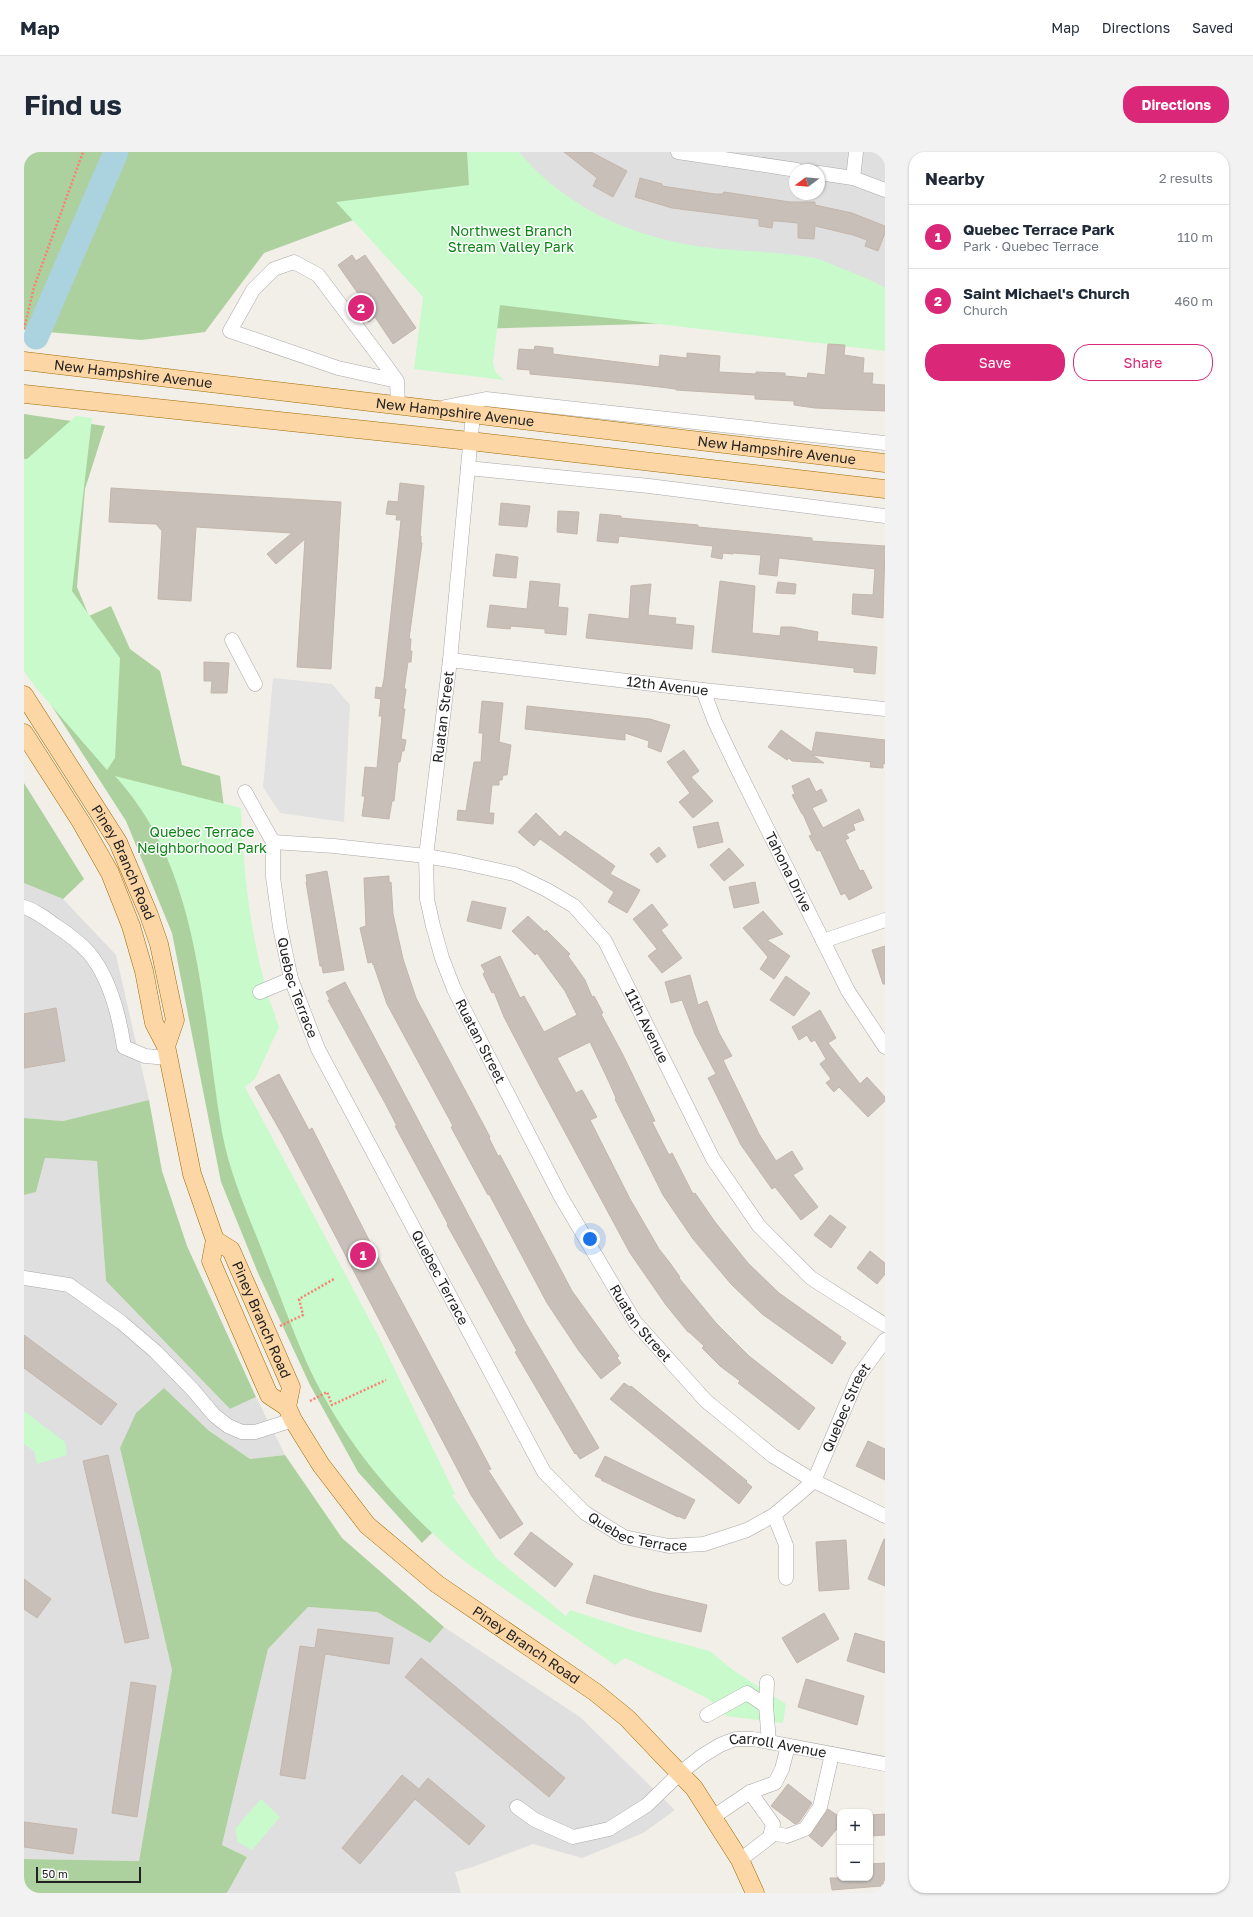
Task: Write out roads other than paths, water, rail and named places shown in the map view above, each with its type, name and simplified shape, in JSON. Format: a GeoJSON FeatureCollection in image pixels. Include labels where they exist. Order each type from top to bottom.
{"type":"FeatureCollection","features":[{"type":"Feature","properties":{"kind":"main road","name":"New Hampshire Avenue"},"geometry":{"type":"LineString","coordinates":[[24,361],[885,463]]}},
{"type":"Feature","properties":{"kind":"main road","name":"New Hampshire Avenue"},"geometry":{"type":"LineString","coordinates":[[24,394],[470,441],[885,489]]}},
{"type":"Feature","properties":{"kind":"main road","name":"Piney Branch Road"},"geometry":{"type":"LineString","coordinates":[[24,695],[118,842],[149,915],[159,944],[175,1020],[167,1052]]}},
{"type":"Feature","properties":{"kind":"main road","name":"Piney Branch Road"},"geometry":{"type":"LineString","coordinates":[[24,733],[81,822],[110,873],[131,926],[142,963],[154,1022],[167,1052],[192,1174],[215,1240],[211,1260],[269,1395],[290,1414],[321,1465],[367,1525],[437,1584],[594,1692],[627,1718],[694,1788],[740,1860],[755,1893]]}},
{"type":"Feature","properties":{"kind":"street"},"geometry":{"type":"LineString","coordinates":[[678,152],[789,169]]}},
{"type":"Feature","properties":{"kind":"street"},"geometry":{"type":"LineString","coordinates":[[853,178],[856,152]]}},
{"type":"Feature","properties":{"kind":"street"},"geometry":{"type":"LineString","coordinates":[[825,174],[853,178],[885,190]]}},
{"type":"Feature","properties":{"kind":"street"},"geometry":{"type":"LineString","coordinates":[[397,381],[364,372],[338,368],[230,331],[253,290],[274,269],[294,262],[318,275],[379,356],[397,381],[398,405]]}},
{"type":"Feature","properties":{"kind":"street"},"geometry":{"type":"LineString","coordinates":[[364,372],[379,356]]}},
{"type":"Feature","properties":{"kind":"street"},"geometry":{"type":"LineString","coordinates":[[435,410],[486,399],[885,443]]}},
{"type":"Feature","properties":{"kind":"street","name":"Ruatan Street"},"geometry":{"type":"LineString","coordinates":[[473,414],[450,660],[426,856],[427,899],[442,958],[454,989],[561,1197],[635,1322],[706,1401],[773,1456],[814,1480],[885,1516]]}},
{"type":"Feature","properties":{"kind":"street"},"geometry":{"type":"LineString","coordinates":[[468,468],[649,486],[885,516]]}},
{"type":"Feature","properties":{"kind":"street"},"geometry":{"type":"LineString","coordinates":[[232,640],[254,684]]}},
{"type":"Feature","properties":{"kind":"street","name":"12th Avenue"},"geometry":{"type":"LineString","coordinates":[[450,660],[703,690],[885,709]]}},
{"type":"Feature","properties":{"kind":"street","name":"Tahona Drive"},"geometry":{"type":"LineString","coordinates":[[703,690],[715,722],[736,766],[848,991],[885,1047]]}},
{"type":"Feature","properties":{"kind":"street"},"geometry":{"type":"LineString","coordinates":[[246,792],[273,842]]}},
{"type":"Feature","properties":{"kind":"street","name":"11th Avenue"},"geometry":{"type":"LineString","coordinates":[[273,842],[334,846],[426,856],[514,874],[547,890],[574,906],[605,941],[713,1159],[759,1226],[811,1278],[885,1325]]}},
{"type":"Feature","properties":{"kind":"street","name":"Quebec Terrace"},"geometry":{"type":"LineString","coordinates":[[273,842],[273,877],[280,927],[291,979],[318,1049],[544,1472],[585,1513],[624,1537],[669,1546],[704,1544],[747,1530],[774,1515],[814,1480]]}},
{"type":"Feature","properties":{"kind":"street"},"geometry":{"type":"LineString","coordinates":[[24,907],[36,911],[88,952],[103,974],[118,1017],[124,1047],[145,1056],[167,1052]]}},
{"type":"Feature","properties":{"kind":"street"},"geometry":{"type":"LineString","coordinates":[[823,941],[885,920]]}},
{"type":"Feature","properties":{"kind":"street"},"geometry":{"type":"LineString","coordinates":[[260,992],[291,979]]}},
{"type":"Feature","properties":{"kind":"street"},"geometry":{"type":"LineString","coordinates":[[24,1278],[69,1285],[121,1322],[156,1352],[193,1390],[214,1415],[228,1426],[242,1432],[255,1432],[290,1414]]}},
{"type":"Feature","properties":{"kind":"street","name":"Quebec Street"},"geometry":{"type":"LineString","coordinates":[[814,1480],[858,1377],[885,1340]]}},
{"type":"Feature","properties":{"kind":"street"},"geometry":{"type":"LineString","coordinates":[[774,1515],[786,1545],[786,1578]]}},
{"type":"Feature","properties":{"kind":"street"},"geometry":{"type":"LineString","coordinates":[[767,1682],[766,1706],[769,1742]]}},
{"type":"Feature","properties":{"kind":"street"},"geometry":{"type":"LineString","coordinates":[[706,1715],[747,1693],[766,1706]]}},
{"type":"Feature","properties":{"kind":"street","name":"Carroll Avenue"},"geometry":{"type":"LineString","coordinates":[[517,1807],[535,1820],[573,1837],[609,1829],[647,1805],[680,1773],[708,1752],[735,1739],[769,1742],[885,1764]]}},
{"type":"Feature","properties":{"kind":"street"},"geometry":{"type":"LineString","coordinates":[[713,1817],[750,1792],[775,1783],[782,1769],[788,1746]]}},
{"type":"Feature","properties":{"kind":"street"},"geometry":{"type":"LineString","coordinates":[[771,1833],[787,1836],[805,1829],[820,1807],[832,1754]]}},
{"type":"Feature","properties":{"kind":"street"},"geometry":{"type":"LineString","coordinates":[[740,1860],[770,1837],[773,1824],[750,1792]]}},
{"type":"Feature","properties":{"kind":"waterway"},"geometry":{"type":"LineString","coordinates":[[36,337],[116,152]]}},
{"type":"Feature","properties":{"kind":"place","name":"Saint Michael's Church"},"geometry":{"type":"Point","coordinates":[361,308]}},
{"type":"Feature","properties":{"kind":"place","name":"Quebec Terrace Park"},"geometry":{"type":"Point","coordinates":[363,1255]}},
{"type":"Feature","properties":{"kind":"park label","name":"Northwest Branch Stream Valley Park"},"geometry":{"type":"Point","coordinates":[511,240]}},
{"type":"Feature","properties":{"kind":"park label","name":"Quebec Terrace Neighborhood Park"},"geometry":{"type":"Point","coordinates":[202,840]}}]}
